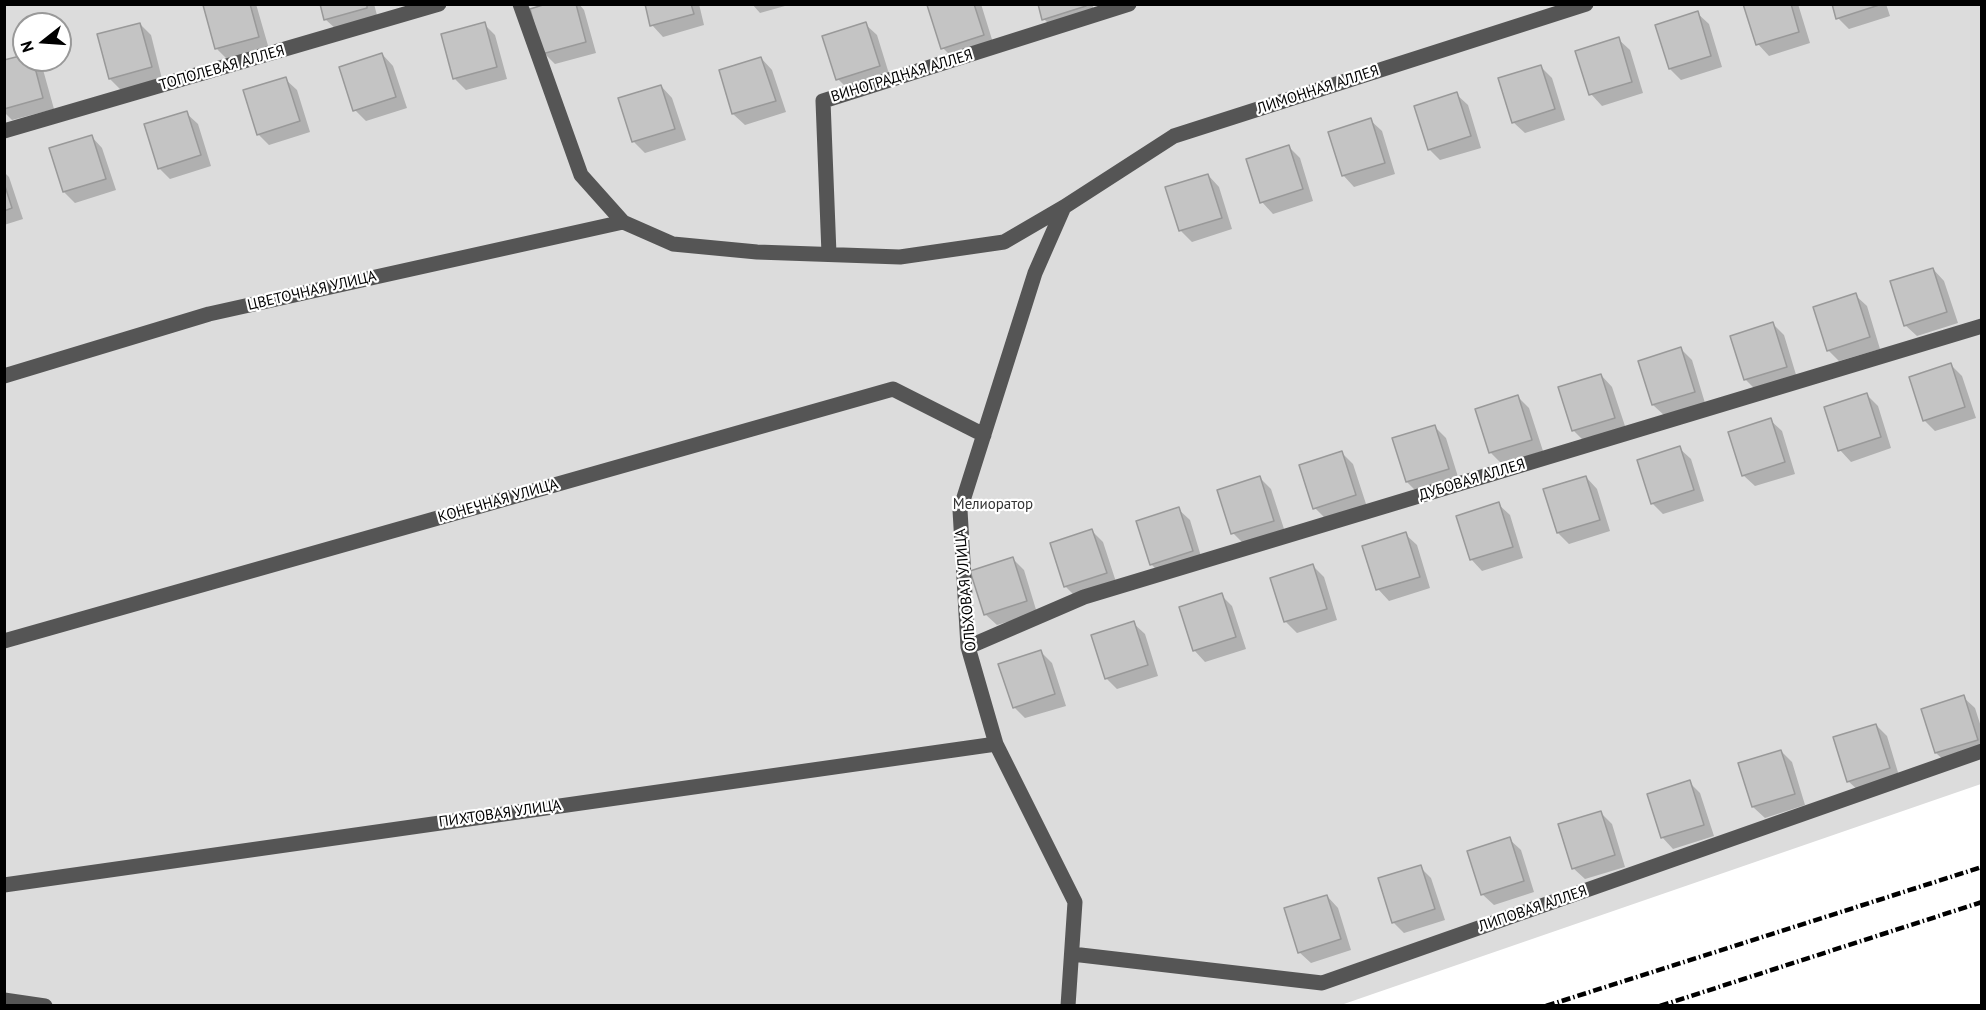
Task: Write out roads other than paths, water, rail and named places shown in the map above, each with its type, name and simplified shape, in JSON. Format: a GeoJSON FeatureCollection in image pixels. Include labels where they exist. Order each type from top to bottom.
{"type":"FeatureCollection","features":[{"type":"Feature","properties":{"kind":"street","name":"ТОПОЛЕВАЯ АЛЛЕЯ"},"geometry":{"type":"LineString","coordinates":[[4,131],[439,4]]}},
{"type":"Feature","properties":{"kind":"street"},"geometry":{"type":"LineString","coordinates":[[520,4],[581,175],[623,222]]}},
{"type":"Feature","properties":{"kind":"street","name":"ВИНОГРАДНАЯ АЛЛЕЯ"},"geometry":{"type":"LineString","coordinates":[[828,254],[823,101],[1129,4]]}},
{"type":"Feature","properties":{"kind":"street","name":"ЛИМОННАЯ АЛЛЕЯ"},"geometry":{"type":"LineString","coordinates":[[623,222],[673,244],[757,252],[900,257],[1004,242],[1065,207],[1174,136],[1586,4]]}},
{"type":"Feature","properties":{"kind":"street","name":"ОЛЬХОВАЯ УЛИЦА"},"geometry":{"type":"LineString","coordinates":[[1065,207],[1035,273],[960,510],[968,647],[996,744],[1075,902],[1068,1005]]}},
{"type":"Feature","properties":{"kind":"street","name":"ЦВЕТОЧНАЯ УЛИЦА"},"geometry":{"type":"LineString","coordinates":[[4,376],[209,314],[623,222]]}},
{"type":"Feature","properties":{"kind":"street","name":"ДУБОВАЯ АЛЛЕЯ"},"geometry":{"type":"LineString","coordinates":[[968,647],[1084,597],[1982,326]]}},
{"type":"Feature","properties":{"kind":"street","name":"КОНЕЧНАЯ УЛИЦА"},"geometry":{"type":"LineString","coordinates":[[4,641],[893,389],[984,435]]}},
{"type":"Feature","properties":{"kind":"street","name":"ПИХТОВАЯ УЛИЦА"},"geometry":{"type":"LineString","coordinates":[[4,885],[996,744]]}},
{"type":"Feature","properties":{"kind":"street","name":"ЛИПОВАЯ АЛЛЕЯ"},"geometry":{"type":"LineString","coordinates":[[1072,954],[1322,983],[1982,751]]}},
{"type":"Feature","properties":{"kind":"street"},"geometry":{"type":"LineString","coordinates":[[4,1000],[45,1005]]}},
{"type":"Feature","properties":{"kind":"railway"},"geometry":{"type":"LineString","coordinates":[[1546,1006],[1982,867]]}},
{"type":"Feature","properties":{"kind":"railway"},"geometry":{"type":"LineString","coordinates":[[1660,1006],[1982,902]]}},
{"type":"Feature","properties":{"kind":"park label","name":"Мелиоратор"},"geometry":{"type":"Point","coordinates":[993,505]}}]}
